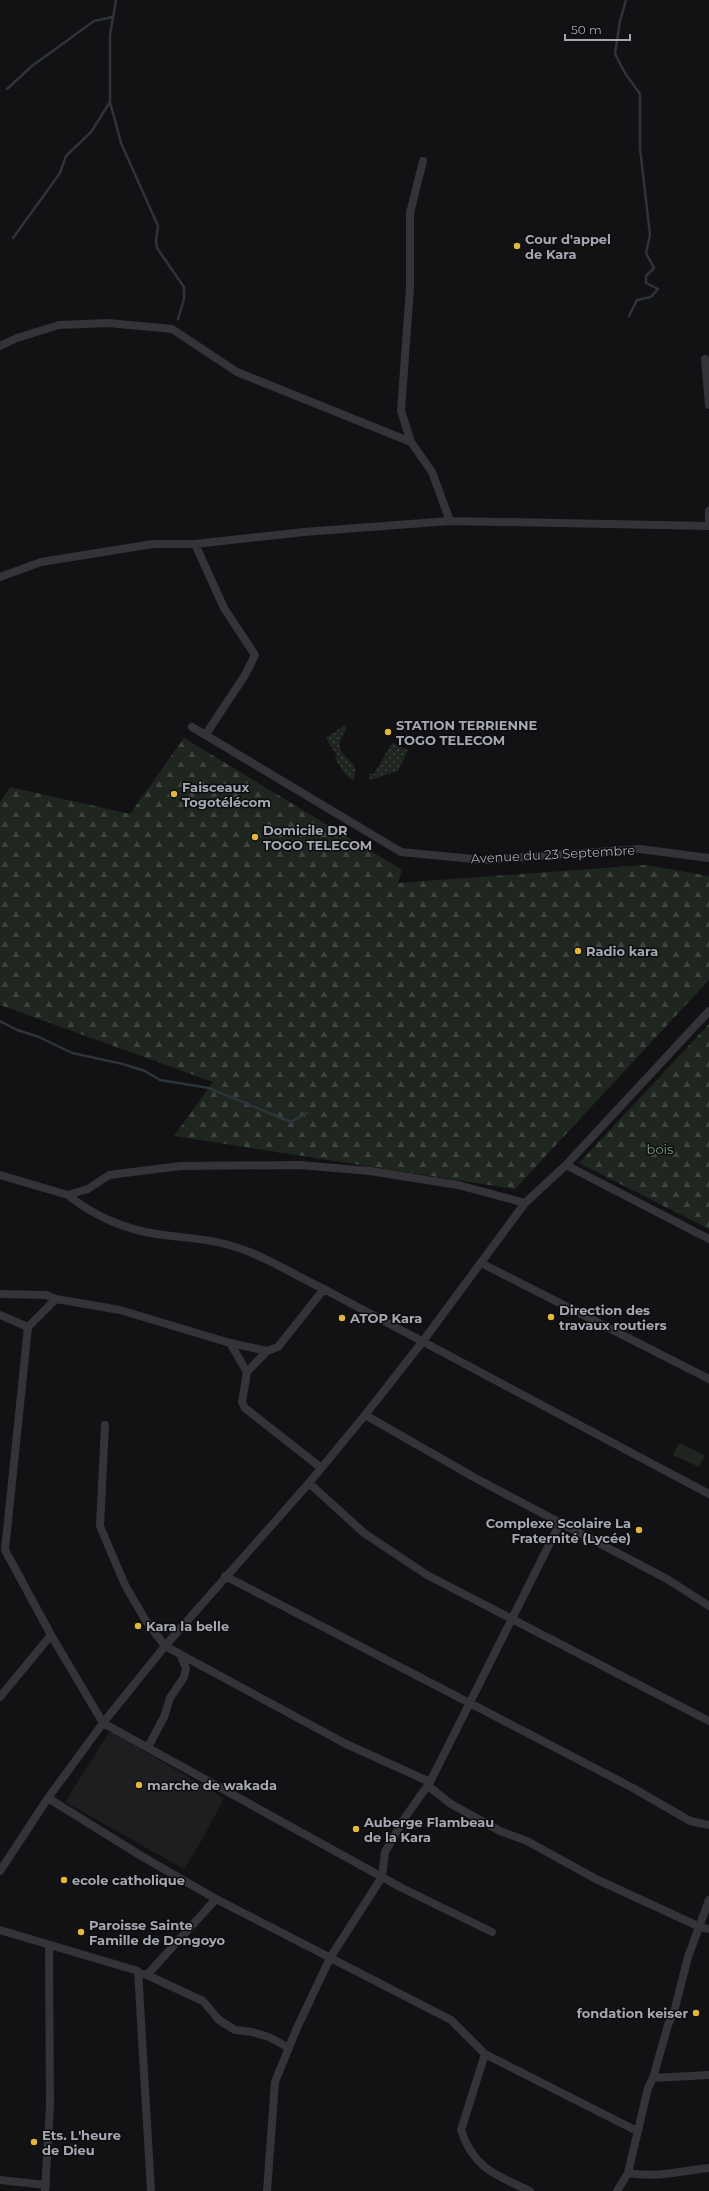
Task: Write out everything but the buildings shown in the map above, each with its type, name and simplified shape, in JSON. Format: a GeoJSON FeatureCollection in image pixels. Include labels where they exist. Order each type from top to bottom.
{"type":"FeatureCollection","features":[{"type":"Feature","properties":{"kind":"street"},"geometry":{"type":"LineString","coordinates":[[422,161],[410,213],[410,288],[401,411],[411,442],[432,472],[450,521]]}},
{"type":"Feature","properties":{"kind":"street"},"geometry":{"type":"LineString","coordinates":[[0,346],[17,338],[59,324],[108,322],[172,329],[237,372],[411,442]]}},
{"type":"Feature","properties":{"kind":"street"},"geometry":{"type":"LineString","coordinates":[[705,359],[709,406]]}},
{"type":"Feature","properties":{"kind":"street"},"geometry":{"type":"LineString","coordinates":[[0,577],[41,562],[153,544],[195,544],[304,532],[450,521],[709,526],[709,511]]}},
{"type":"Feature","properties":{"kind":"street"},"geometry":{"type":"LineString","coordinates":[[195,544],[224,608],[255,655],[245,675],[206,734]]}},
{"type":"Feature","properties":{"kind":"street","name":"Avenue du 23 Septembre"},"geometry":{"type":"LineString","coordinates":[[192,727],[401,852],[483,860],[640,849],[709,858]]}},
{"type":"Feature","properties":{"kind":"street"},"geometry":{"type":"LineString","coordinates":[[0,1871],[3,1860],[103,1723],[165,1646],[225,1576],[309,1483],[320,1467],[365,1415],[423,1341],[524,1203],[566,1165],[709,1011]]}},
{"type":"Feature","properties":{"kind":"street"},"geometry":{"type":"LineString","coordinates":[[68,1195],[88,1189],[109,1175],[181,1166],[299,1165],[370,1171],[458,1185],[524,1203]]}},
{"type":"Feature","properties":{"kind":"street"},"geometry":{"type":"LineString","coordinates":[[566,1165],[709,1238]]}},
{"type":"Feature","properties":{"kind":"street"},"geometry":{"type":"LineString","coordinates":[[0,1175],[68,1195],[77,1202],[125,1226],[154,1234],[208,1240],[233,1246],[324,1289],[709,1494]]}},
{"type":"Feature","properties":{"kind":"street"},"geometry":{"type":"LineString","coordinates":[[481,1263],[709,1379]]}},
{"type":"Feature","properties":{"kind":"street"},"geometry":{"type":"LineString","coordinates":[[320,1467],[245,1408],[242,1402],[247,1372],[267,1351],[278,1347],[324,1289]]}},
{"type":"Feature","properties":{"kind":"street"},"geometry":{"type":"LineString","coordinates":[[0,1294],[46,1295],[56,1299],[120,1310],[230,1343],[267,1351]]}},
{"type":"Feature","properties":{"kind":"street"},"geometry":{"type":"LineString","coordinates":[[56,1299],[28,1327],[3,1549],[51,1635],[103,1723],[382,1877],[492,1932]]}},
{"type":"Feature","properties":{"kind":"street"},"geometry":{"type":"LineString","coordinates":[[0,1315],[28,1327]]}},
{"type":"Feature","properties":{"kind":"street"},"geometry":{"type":"LineString","coordinates":[[230,1343],[247,1372]]}},
{"type":"Feature","properties":{"kind":"street"},"geometry":{"type":"LineString","coordinates":[[365,1415],[477,1479],[667,1579],[709,1606]]}},
{"type":"Feature","properties":{"kind":"street"},"geometry":{"type":"LineString","coordinates":[[105,1425],[100,1526],[125,1585],[146,1621],[165,1646],[346,1744],[429,1784],[451,1804],[500,1831],[527,1841],[596,1879],[700,1927],[709,1929]]}},
{"type":"Feature","properties":{"kind":"street"},"geometry":{"type":"LineString","coordinates":[[309,1483],[364,1533],[427,1575],[709,1721]]}},
{"type":"Feature","properties":{"kind":"street"},"geometry":{"type":"LineString","coordinates":[[267,2191],[275,2082],[289,2048],[330,1958],[382,1877],[385,1852],[404,1819],[429,1784],[560,1523]]}},
{"type":"Feature","properties":{"kind":"street"},"geometry":{"type":"LineString","coordinates":[[225,1576],[633,1788],[690,1821],[709,1825]]}},
{"type":"Feature","properties":{"kind":"street"},"geometry":{"type":"LineString","coordinates":[[0,1697],[51,1635]]}},
{"type":"Feature","properties":{"kind":"street"},"geometry":{"type":"LineString","coordinates":[[148,1747],[164,1717],[170,1698],[184,1677],[186,1668],[180,1654]]}},
{"type":"Feature","properties":{"kind":"street"},"geometry":{"type":"LineString","coordinates":[[48,1798],[138,1854],[216,1898],[451,2020],[485,2054],[637,2131]]}},
{"type":"Feature","properties":{"kind":"street"},"geometry":{"type":"LineString","coordinates":[[147,1976],[216,1898]]}},
{"type":"Feature","properties":{"kind":"street"},"geometry":{"type":"LineString","coordinates":[[617,2191],[628,2172],[648,2088],[653,2078],[668,2025],[674,2012],[688,1957],[709,1900]]}},
{"type":"Feature","properties":{"kind":"street"},"geometry":{"type":"LineString","coordinates":[[0,1930],[138,1972],[203,2001],[219,2020],[235,2030],[252,2032],[269,2037],[289,2048]]}},
{"type":"Feature","properties":{"kind":"street"},"geometry":{"type":"LineString","coordinates":[[0,2180],[46,2188],[50,2106],[49,1946]]}},
{"type":"Feature","properties":{"kind":"street"},"geometry":{"type":"LineString","coordinates":[[138,1972],[151,2191]]}},
{"type":"Feature","properties":{"kind":"street"},"geometry":{"type":"LineString","coordinates":[[485,2054],[461,2130],[474,2158],[491,2172],[530,2191]]}},
{"type":"Feature","properties":{"kind":"street"},"geometry":{"type":"LineString","coordinates":[[653,2078],[709,2075]]}},
{"type":"Feature","properties":{"kind":"street"},"geometry":{"type":"LineString","coordinates":[[628,2172],[639,2175],[666,2174],[709,2168]]}},
{"type":"Feature","properties":{"kind":"shaded area","name":"marche de wakada"},"geometry":{"type":"Polygon","coordinates":[[[110,1731],[224,1798],[203,1838],[184,1869],[65,1802],[110,1731]]]}},
{"type":"Feature","properties":{"kind":"green space"},"geometry":{"type":"Polygon","coordinates":[[[345,725],[346,729],[341,740],[340,749],[355,768],[353,780],[347,776],[341,768],[335,758],[337,756],[326,738],[345,725]]]}},
{"type":"Feature","properties":{"kind":"green space"},"geometry":{"type":"Polygon","coordinates":[[[184,738],[402,870],[398,883],[645,865],[709,876],[709,980],[515,1189],[174,1136],[213,1082],[0,1005],[0,802],[10,787],[130,814],[184,738]]]}},
{"type":"Feature","properties":{"kind":"green space"},"geometry":{"type":"Polygon","coordinates":[[[392,743],[408,750],[398,771],[370,780],[369,773],[374,774],[392,743]]]}},
{"type":"Feature","properties":{"kind":"green space","name":"bois"},"geometry":{"type":"Polygon","coordinates":[[[709,1024],[709,1229],[579,1163],[709,1024]]]}},
{"type":"Feature","properties":{"kind":"green space"},"geometry":{"type":"Polygon","coordinates":[[[679,1443],[705,1455],[699,1467],[673,1455],[679,1443]]]}},
{"type":"Feature","properties":{"kind":"waterway"},"geometry":{"type":"LineString","coordinates":[[116,0],[110,35],[110,102],[121,143],[158,226],[156,240],[157,248],[184,287],[184,299],[178,319]]}},
{"type":"Feature","properties":{"kind":"waterway"},"geometry":{"type":"LineString","coordinates":[[626,0],[620,21],[615,54],[625,73],[640,94],[640,148],[650,235],[646,253],[654,268],[646,276],[646,283],[658,289],[651,297],[637,300],[629,316]]}},
{"type":"Feature","properties":{"kind":"waterway"},"geometry":{"type":"LineString","coordinates":[[7,89],[32,66],[94,21],[113,17]]}},
{"type":"Feature","properties":{"kind":"waterway"},"geometry":{"type":"LineString","coordinates":[[13,238],[60,173],[66,156],[91,132],[110,102]]}},
{"type":"Feature","properties":{"kind":"waterway"},"geometry":{"type":"LineString","coordinates":[[0,1021],[17,1030],[39,1037],[72,1053],[123,1064],[145,1071],[160,1080],[209,1088],[291,1122],[307,1113]]}},
{"type":"Feature","properties":{"kind":"place","name":"Cour d'appel de Kara"},"geometry":{"type":"Point","coordinates":[517,246]}},
{"type":"Feature","properties":{"kind":"place","name":"STATION TERRIENNE TOGO TELECOM"},"geometry":{"type":"Point","coordinates":[388,732]}},
{"type":"Feature","properties":{"kind":"place","name":"Faisceaux Togotélécom"},"geometry":{"type":"Point","coordinates":[174,794]}},
{"type":"Feature","properties":{"kind":"place","name":"Domicile DR TOGO TELECOM"},"geometry":{"type":"Point","coordinates":[255,837]}},
{"type":"Feature","properties":{"kind":"place","name":"Radio kara"},"geometry":{"type":"Point","coordinates":[578,951]}},
{"type":"Feature","properties":{"kind":"place","name":"Direction des travaux routiers"},"geometry":{"type":"Point","coordinates":[551,1317]}},
{"type":"Feature","properties":{"kind":"place","name":"ATOP Kara"},"geometry":{"type":"Point","coordinates":[342,1318]}},
{"type":"Feature","properties":{"kind":"place","name":"Complexe Scolaire La Fraternité (Lycée)"},"geometry":{"type":"Point","coordinates":[639,1530]}},
{"type":"Feature","properties":{"kind":"place","name":"Kara la belle"},"geometry":{"type":"Point","coordinates":[138,1626]}},
{"type":"Feature","properties":{"kind":"place","name":"marche de wakada"},"geometry":{"type":"Point","coordinates":[139,1785]}},
{"type":"Feature","properties":{"kind":"place","name":"Auberge Flambeau de la Kara"},"geometry":{"type":"Point","coordinates":[356,1829]}},
{"type":"Feature","properties":{"kind":"place","name":"ecole catholique"},"geometry":{"type":"Point","coordinates":[64,1880]}},
{"type":"Feature","properties":{"kind":"place","name":"Paroisse Sainte Famille de Dongoyo"},"geometry":{"type":"Point","coordinates":[81,1932]}},
{"type":"Feature","properties":{"kind":"place","name":"fondation keiser"},"geometry":{"type":"Point","coordinates":[696,2013]}},
{"type":"Feature","properties":{"kind":"place","name":"Ets. L'heure de Dieu"},"geometry":{"type":"Point","coordinates":[34,2142]}}]}
